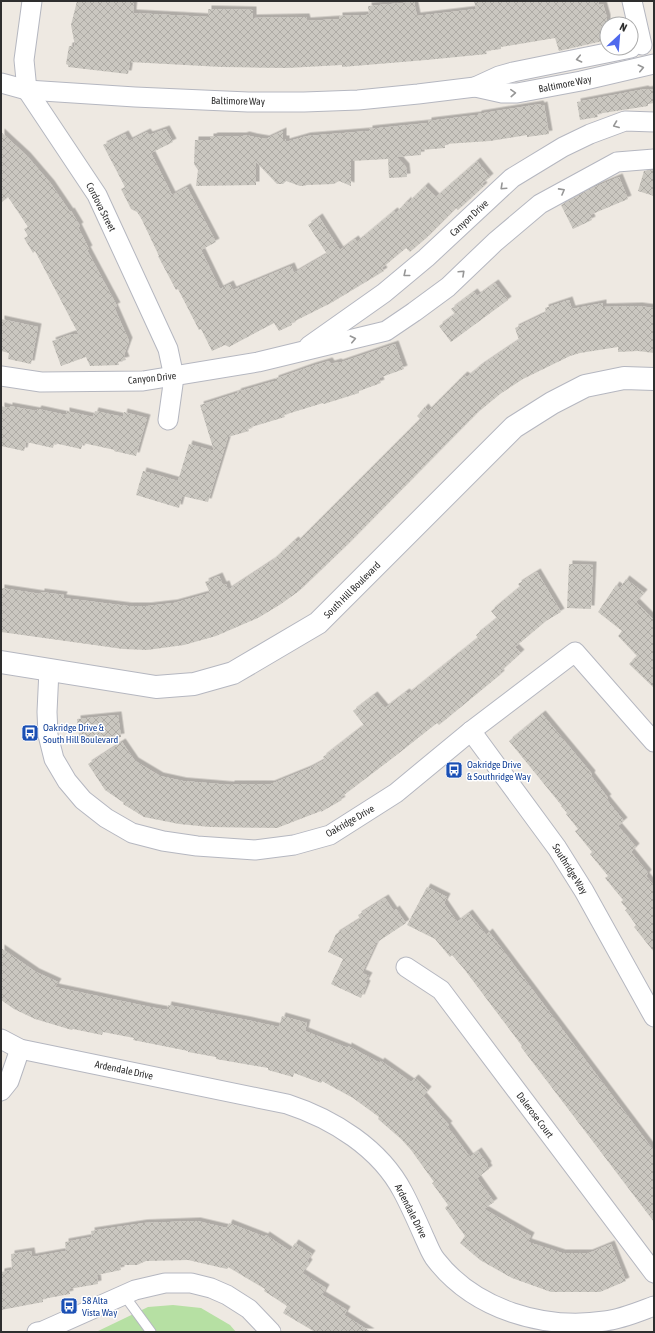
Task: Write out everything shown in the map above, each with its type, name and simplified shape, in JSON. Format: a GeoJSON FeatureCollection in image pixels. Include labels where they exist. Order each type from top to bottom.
{"type":"FeatureCollection","features":[{"type":"Feature","properties":{"kind":"street","name":"Cordova Street"},"geometry":{"type":"LineString","coordinates":[[32,1],[24,60],[27,90],[97,195],[168,349],[174,377],[168,420]]}},
{"type":"Feature","properties":{"kind":"street"},"geometry":{"type":"LineString","coordinates":[[632,1],[640,46]]}},
{"type":"Feature","properties":{"kind":"street","name":"Baltimore Way"},"geometry":{"type":"LineString","coordinates":[[1,83],[27,90],[189,100],[304,102],[358,100],[475,87],[512,72],[640,46]]}},
{"type":"Feature","properties":{"kind":"street","name":"Baltimore Way"},"geometry":{"type":"LineString","coordinates":[[475,87],[502,93],[517,93],[581,81],[654,64]]}},
{"type":"Feature","properties":{"kind":"street","name":"Canyon Drive"},"geometry":{"type":"LineString","coordinates":[[301,351],[384,293],[426,258],[512,178],[563,147],[590,134],[625,121],[654,122]]}},
{"type":"Feature","properties":{"kind":"street","name":"Canyon Drive"},"geometry":{"type":"LineString","coordinates":[[1,376],[41,382],[143,381],[258,362],[386,332],[448,287],[495,242],[540,204],[617,162],[654,160]]}},
{"type":"Feature","properties":{"kind":"street","name":"South Hill Boulevard"},"geometry":{"type":"LineString","coordinates":[[1,662],[156,687],[194,684],[233,673],[318,623],[514,427],[552,403],[585,386],[624,378],[654,379]]}},
{"type":"Feature","properties":{"kind":"street","name":"Oakridge Drive"},"geometry":{"type":"LineString","coordinates":[[49,670],[47,712],[48,735],[54,759],[67,780],[83,800],[106,818],[132,833],[163,841],[197,846],[255,850],[294,845],[330,835],[396,793],[471,731],[575,652],[654,742]]}},
{"type":"Feature","properties":{"kind":"street","name":"Southridge Way"},"geometry":{"type":"LineString","coordinates":[[471,731],[557,848],[584,892],[654,1017]]}},
{"type":"Feature","properties":{"kind":"street","name":"Dalerose Court"},"geometry":{"type":"LineString","coordinates":[[406,967],[441,990],[654,1273]]}},
{"type":"Feature","properties":{"kind":"street","name":"Ardendale Drive"},"geometry":{"type":"LineString","coordinates":[[1,1039],[20,1049],[287,1104],[308,1111],[327,1120],[346,1131],[362,1144],[391,1174],[402,1190],[435,1259],[451,1277],[466,1289],[495,1305],[521,1316],[548,1322],[577,1324],[606,1321],[654,1306]]}},
{"type":"Feature","properties":{"kind":"street"},"geometry":{"type":"LineString","coordinates":[[1,1091],[9,1081],[20,1049]]}},
{"type":"Feature","properties":{"kind":"street"},"geometry":{"type":"LineString","coordinates":[[37,1332],[43,1331],[135,1290],[164,1282],[192,1283],[211,1288],[227,1295],[249,1309],[271,1332]]}},
{"type":"Feature","properties":{"kind":"lane"},"geometry":{"type":"LineString","coordinates":[[124,1295],[151,1332]]}},
{"type":"Feature","properties":{"kind":"green space"},"geometry":{"type":"Polygon","coordinates":[[[173,1305],[201,1308],[230,1325],[236,1332],[96,1332],[148,1307],[173,1305]]]}},
{"type":"Feature","properties":{"kind":"building"},"geometry":{"type":"Polygon","coordinates":[[[77,1],[134,1],[133,13],[208,17],[208,9],[253,10],[253,18],[306,17],[307,21],[339,19],[339,16],[366,15],[369,14],[368,6],[414,2],[417,16],[476,9],[474,1],[599,1],[599,5],[603,4],[606,16],[599,16],[599,42],[559,51],[555,38],[501,47],[501,49],[486,51],[487,54],[342,67],[342,65],[287,68],[222,67],[130,62],[128,74],[68,67],[66,64],[69,46],[75,46],[71,25],[77,1]]]}},
{"type":"Feature","properties":{"kind":"building"},"geometry":{"type":"Polygon","coordinates":[[[645,89],[654,89],[654,103],[648,104],[648,106],[597,114],[598,117],[580,120],[577,102],[645,89]]]}},
{"type":"Feature","properties":{"kind":"building"},"geometry":{"type":"Polygon","coordinates":[[[540,104],[541,106],[544,105],[549,134],[527,137],[527,135],[490,141],[445,144],[445,148],[421,150],[421,155],[397,157],[406,167],[407,177],[389,178],[388,159],[351,161],[351,186],[339,181],[334,184],[303,186],[286,181],[283,184],[277,184],[256,162],[256,185],[196,186],[198,170],[194,164],[195,140],[210,140],[210,137],[214,137],[213,136],[246,135],[266,139],[283,131],[283,139],[286,139],[286,142],[307,136],[369,131],[369,129],[428,123],[428,121],[478,115],[540,104]]]}},
{"type":"Feature","properties":{"kind":"building"},"geometry":{"type":"Polygon","coordinates":[[[166,129],[173,142],[151,153],[172,195],[187,187],[216,242],[201,250],[220,289],[230,284],[233,290],[291,266],[294,273],[327,254],[308,225],[319,217],[340,250],[355,239],[357,242],[394,211],[396,213],[408,200],[408,203],[425,186],[436,197],[477,161],[490,177],[482,184],[484,186],[458,210],[456,208],[410,252],[406,248],[382,268],[384,271],[331,303],[291,323],[292,325],[279,331],[274,323],[229,347],[225,345],[212,351],[201,329],[199,330],[178,289],[176,290],[158,256],[141,218],[137,212],[131,209],[121,189],[125,187],[103,145],[125,134],[129,141],[147,132],[149,135],[166,129]]]}},
{"type":"Feature","properties":{"kind":"building"},"geometry":{"type":"Polygon","coordinates":[[[1,132],[27,156],[51,184],[80,226],[78,227],[89,249],[87,250],[117,306],[114,307],[129,341],[124,355],[126,360],[118,362],[119,365],[90,366],[86,357],[61,366],[52,341],[72,334],[79,335],[35,251],[33,253],[24,238],[28,236],[24,229],[28,227],[8,197],[1,203],[1,132]]]}},
{"type":"Feature","properties":{"kind":"building"},"geometry":{"type":"Polygon","coordinates":[[[654,170],[654,196],[638,191],[644,171],[654,170]]]}},
{"type":"Feature","properties":{"kind":"building"},"geometry":{"type":"Polygon","coordinates":[[[619,177],[628,199],[590,215],[592,220],[573,229],[561,205],[590,189],[619,177]]]}},
{"type":"Feature","properties":{"kind":"building"},"geometry":{"type":"Polygon","coordinates":[[[495,283],[508,300],[451,342],[439,326],[455,314],[451,309],[474,292],[477,296],[495,283]]]}},
{"type":"Feature","properties":{"kind":"building"},"geometry":{"type":"Polygon","coordinates":[[[569,300],[572,309],[603,303],[603,307],[639,306],[654,308],[654,353],[638,351],[618,352],[618,347],[580,353],[570,356],[523,379],[500,394],[477,413],[347,545],[299,591],[258,618],[216,636],[184,645],[147,650],[123,649],[1,632],[1,588],[41,594],[41,592],[64,595],[63,598],[128,606],[148,606],[174,603],[210,593],[205,582],[219,576],[223,585],[226,584],[228,590],[272,561],[295,540],[297,542],[420,419],[417,416],[425,407],[428,411],[464,375],[467,377],[519,340],[515,328],[546,313],[545,308],[569,300]]]}},
{"type":"Feature","properties":{"kind":"building"},"geometry":{"type":"Polygon","coordinates":[[[1,319],[38,327],[31,364],[8,359],[9,353],[1,351],[1,319]]]}},
{"type":"Feature","properties":{"kind":"building"},"geometry":{"type":"Polygon","coordinates":[[[395,344],[404,369],[379,378],[381,383],[359,391],[359,393],[284,415],[285,417],[248,428],[249,431],[228,437],[208,502],[182,496],[179,508],[136,495],[143,471],[178,481],[189,444],[214,451],[200,405],[275,381],[275,379],[312,366],[329,361],[331,364],[339,363],[395,344]]]}},
{"type":"Feature","properties":{"kind":"building"},"geometry":{"type":"Polygon","coordinates":[[[1,406],[37,411],[38,409],[66,415],[66,411],[93,417],[95,411],[123,417],[124,412],[147,418],[136,456],[83,443],[81,449],[54,443],[53,448],[26,442],[24,451],[1,446],[1,406]]]}},
{"type":"Feature","properties":{"kind":"building"},"geometry":{"type":"Polygon","coordinates":[[[569,564],[593,565],[591,609],[567,608],[569,564]]]}},
{"type":"Feature","properties":{"kind":"building"},"geometry":{"type":"Polygon","coordinates":[[[537,572],[561,612],[546,621],[515,647],[521,653],[500,672],[501,674],[439,725],[437,723],[340,798],[342,800],[321,812],[277,828],[210,827],[179,824],[144,817],[123,804],[124,803],[105,790],[88,764],[122,742],[135,761],[160,776],[183,781],[231,785],[271,784],[308,769],[325,760],[323,757],[364,725],[353,711],[374,695],[385,708],[406,692],[408,694],[478,638],[476,635],[497,618],[491,611],[520,587],[518,584],[537,572]]]}},
{"type":"Feature","properties":{"kind":"building"},"geometry":{"type":"Polygon","coordinates":[[[626,579],[644,593],[636,602],[654,620],[654,688],[629,664],[637,656],[618,636],[622,631],[598,612],[616,585],[620,588],[626,579]]]}},
{"type":"Feature","properties":{"kind":"building"},"geometry":{"type":"Polygon","coordinates":[[[542,714],[592,774],[591,776],[608,798],[606,799],[624,821],[618,826],[636,847],[631,852],[648,873],[646,876],[654,886],[654,952],[634,927],[636,925],[625,910],[627,909],[621,902],[623,900],[605,878],[608,876],[590,854],[592,852],[575,831],[578,829],[566,814],[567,813],[562,806],[509,741],[542,714]]]}},
{"type":"Feature","properties":{"kind":"building"},"geometry":{"type":"Polygon","coordinates":[[[118,715],[121,737],[80,743],[77,719],[118,715]]]}},
{"type":"Feature","properties":{"kind":"building"},"geometry":{"type":"Polygon","coordinates":[[[427,887],[447,897],[444,903],[457,922],[469,913],[486,935],[489,932],[654,1151],[654,1222],[521,1047],[522,1046],[464,969],[452,955],[450,957],[435,939],[407,925],[427,887]]]}},
{"type":"Feature","properties":{"kind":"building"},"geometry":{"type":"Polygon","coordinates":[[[385,898],[394,911],[396,909],[406,923],[376,943],[362,973],[369,976],[365,983],[367,984],[361,998],[331,984],[343,959],[328,952],[336,934],[360,919],[358,915],[385,898]]]}},
{"type":"Feature","properties":{"kind":"building"},"geometry":{"type":"Polygon","coordinates":[[[1,948],[36,972],[58,982],[55,987],[150,1007],[167,1010],[168,1005],[279,1027],[282,1016],[307,1023],[305,1031],[348,1048],[348,1046],[380,1063],[381,1061],[411,1082],[415,1078],[428,1090],[423,1096],[449,1125],[447,1126],[470,1157],[478,1151],[488,1165],[487,1166],[489,1169],[477,1178],[494,1202],[484,1209],[531,1236],[528,1242],[562,1253],[589,1253],[611,1244],[626,1281],[600,1292],[551,1292],[512,1278],[480,1260],[460,1243],[465,1236],[445,1208],[448,1205],[432,1183],[434,1182],[411,1150],[378,1119],[379,1117],[353,1098],[322,1081],[321,1083],[294,1073],[293,1077],[268,1070],[268,1068],[216,1059],[216,1057],[133,1040],[134,1038],[103,1032],[102,1035],[72,1030],[35,1019],[14,1009],[1,1000],[1,948]]]}},
{"type":"Feature","properties":{"kind":"building"},"geometry":{"type":"Polygon","coordinates":[[[197,1221],[227,1228],[229,1223],[265,1237],[266,1235],[290,1251],[295,1243],[312,1254],[307,1261],[309,1263],[302,1273],[326,1288],[322,1295],[347,1310],[344,1315],[371,1332],[315,1332],[283,1313],[287,1306],[264,1291],[265,1289],[228,1267],[227,1269],[188,1260],[146,1261],[137,1265],[120,1265],[121,1270],[97,1275],[98,1284],[69,1289],[70,1294],[43,1299],[43,1302],[1,1310],[1,1272],[12,1270],[11,1254],[31,1251],[32,1257],[66,1251],[65,1242],[92,1237],[91,1231],[144,1223],[197,1221]]]}},
{"type":"Feature","properties":{"kind":"place","name":"Oakridge Drive & South Hill Boulevard"},"geometry":{"type":"Point","coordinates":[30,733]}},
{"type":"Feature","properties":{"kind":"place","name":"Oakridge Drive & Southridge Way"},"geometry":{"type":"Point","coordinates":[454,770]}},
{"type":"Feature","properties":{"kind":"place","name":"58 Alta Vista Way"},"geometry":{"type":"Point","coordinates":[69,1306]}}]}
